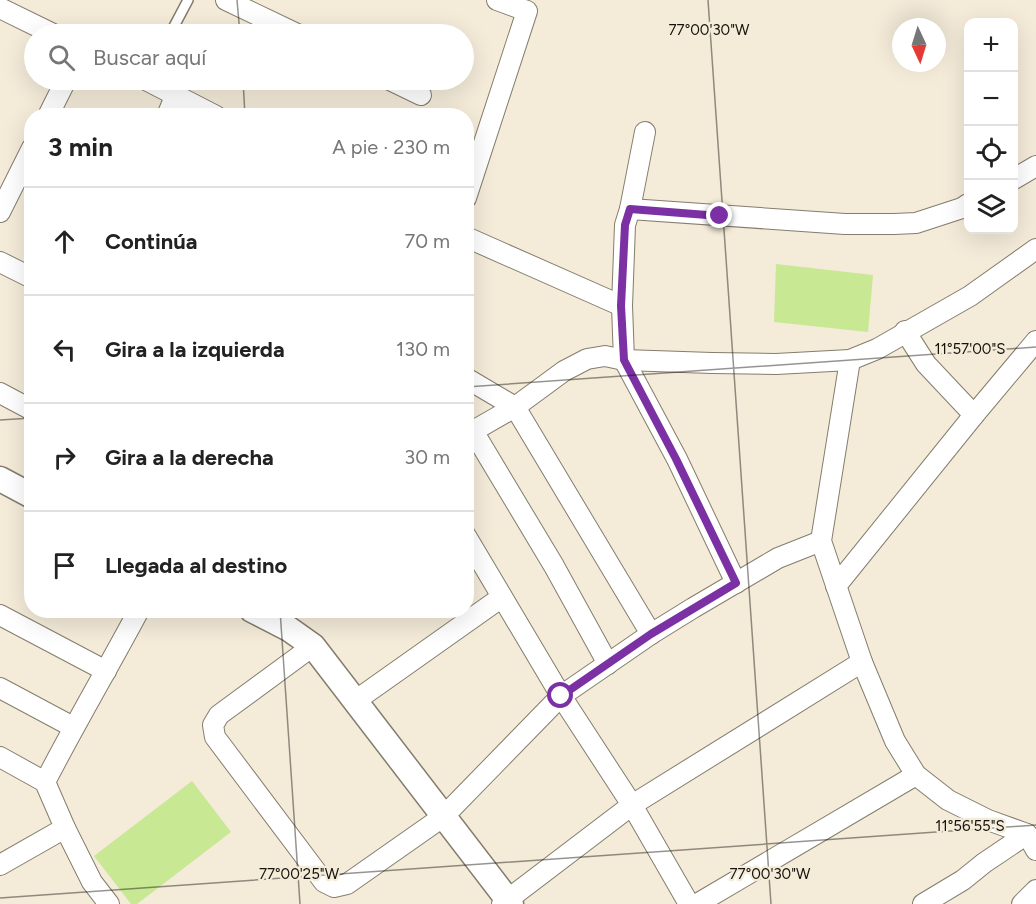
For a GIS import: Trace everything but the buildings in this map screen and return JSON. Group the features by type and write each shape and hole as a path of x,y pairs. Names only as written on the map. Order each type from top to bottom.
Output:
{"street":[{"path":"226,0 276,24"},
{"path":"474,173 527,11 496,0"},
{"path":"0,8 32,24"},
{"path":"52,108 61,90"},
{"path":"167,90 201,108"},
{"path":"411,90 421,95"},
{"path":"170,108 176,94"},
{"path":"645,132 625,225 621,306 624,360 676,459 736,583"},
{"path":"0,212 24,164"},
{"path":"1018,177 1036,166"},
{"path":"630,209 845,225 894,225 916,223 964,207"},
{"path":"474,241 621,306"},
{"path":"474,431 515,407 564,371 587,359 605,357 624,360 776,364 850,360 876,349 970,296 1036,249"},
{"path":"0,262 24,274"},
{"path":"905,331 926,364 974,415"},
{"path":"836,586 1036,342"},
{"path":"850,360 821,541 862,662 895,741 916,776 948,800 1031,842"},
{"path":"474,383 515,407 651,634"},
{"path":"0,393 24,406"},
{"path":"474,439 554,566 608,664"},
{"path":"0,479 24,492"},
{"path":"313,646 219,715 213,725 215,737 324,882 334,887 347,884 444,816 561,696 651,634 736,583 778,558 821,541"},
{"path":"474,550 561,696 632,805 689,904"},
{"path":"474,617 502,597"},
{"path":"0,615 106,671"},
{"path":"45,782 73,727 135,618"},
{"path":"269,618 313,646 444,816 507,903 632,805 862,662"},
{"path":"355,701 472,618"},
{"path":"0,688 73,727"},
{"path":"0,757 45,782 92,882 109,904"},
{"path":"697,904 916,776"},
{"path":"0,865 65,828"},
{"path":"922,904 963,880 984,863 1031,842"},
{"path":"1022,904 1036,890"}],"lane":[{"path":"175,24 188,0"}],"green space":[{"path":"776,264 873,275 868,332 774,322"},
{"path":"192,781 231,832 137,904 131,904 94,856"}],"route":[{"path":"561,696 651,634 736,583 676,459 624,360 621,306 625,225 630,209 720,216"}]}
